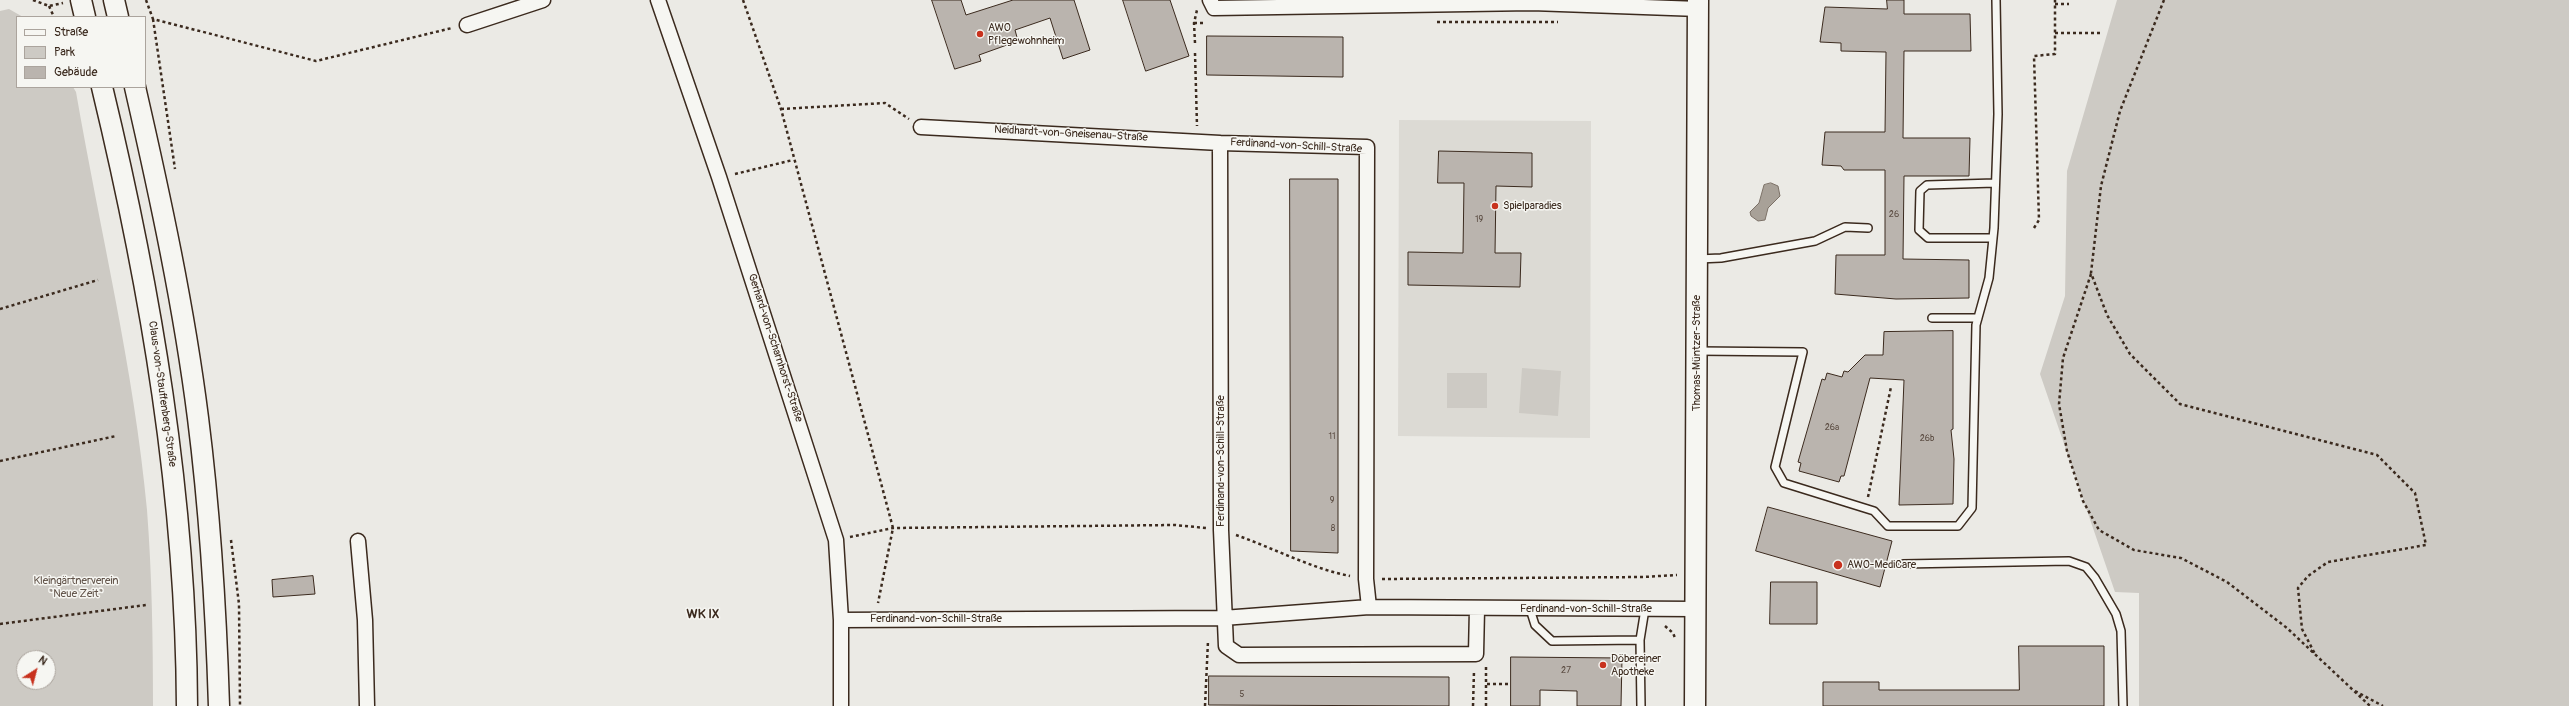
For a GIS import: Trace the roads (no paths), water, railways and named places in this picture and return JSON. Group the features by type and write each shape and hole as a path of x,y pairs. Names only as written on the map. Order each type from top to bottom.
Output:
{"street":[{"path":"114,0 118,16"},
{"path":"466,25 543,0"},
{"name":"Gerhard-von-Scharnhorst-Straße","path":"658,0 720,177 836,540 841,620 841,706"},
{"path":"1210,0 1214,8 1532,2 1698,4"},
{"path":"76,1 84,16"},
{"name":"Thomas-Müntzer-Straße","path":"1695,706 1698,4"},
{"name":"Claus-von-Stauffenberg-Straße","path":"102,88 126,184 165,409 177,507 187,630 187,706"},
{"path":"135,88 177,287 198,417 216,607 219,706"},
{"name":"Neidhardt-von-Gneisenau-Straße","path":"922,127 1220,143"},
{"name":"Ferdinand-von-Schill-Straße","path":"1369,607 1366,579 1367,147 1220,143 1221,530 1223,618 1226,646 1239,655 1476,654 1476,609"},
{"path":"358,541 365,620 367,706"},
{"name":"Ferdinand-von-Schill-Straße","path":"841,620 876,618 1223,618 1369,607 1476,609 1695,609"}],"lane":[{"path":"1697,351 1803,352 1775,467 1784,483 1874,511 1888,526 1958,526 1972,508 1978,318 1989,278 1993,238 1998,114 1996,0"},
{"path":"1993,238 1928,238 1919,230 1920,191 1927,185 1996,183"},
{"path":"1698,259 1721,258 1815,241 1845,227 1868,228"},
{"path":"1932,318 1978,318"},
{"path":"1903,564 2069,561 2086,567 2096,578 2116,614 2121,631 2123,706"},
{"path":"1530,609 1535,625 1552,641 1640,640"},
{"path":"1641,706 1640,640 1645,609"}],"place":[{"name":"AWO Pflegewohnheim","path":"980,34"},
{"name":"Spielparadies","path":"1495,206"},
{"name":"AWO-MediCare","path":"1838,565"},
{"name":"Döbereiner Apotheke","path":"1603,665"}],"district":[{"name":"WK IX","path":"703,615"}],"park label":[{"name":"Kleingärtnerverein \"Neue Zeit\"","path":"76,587"}]}
